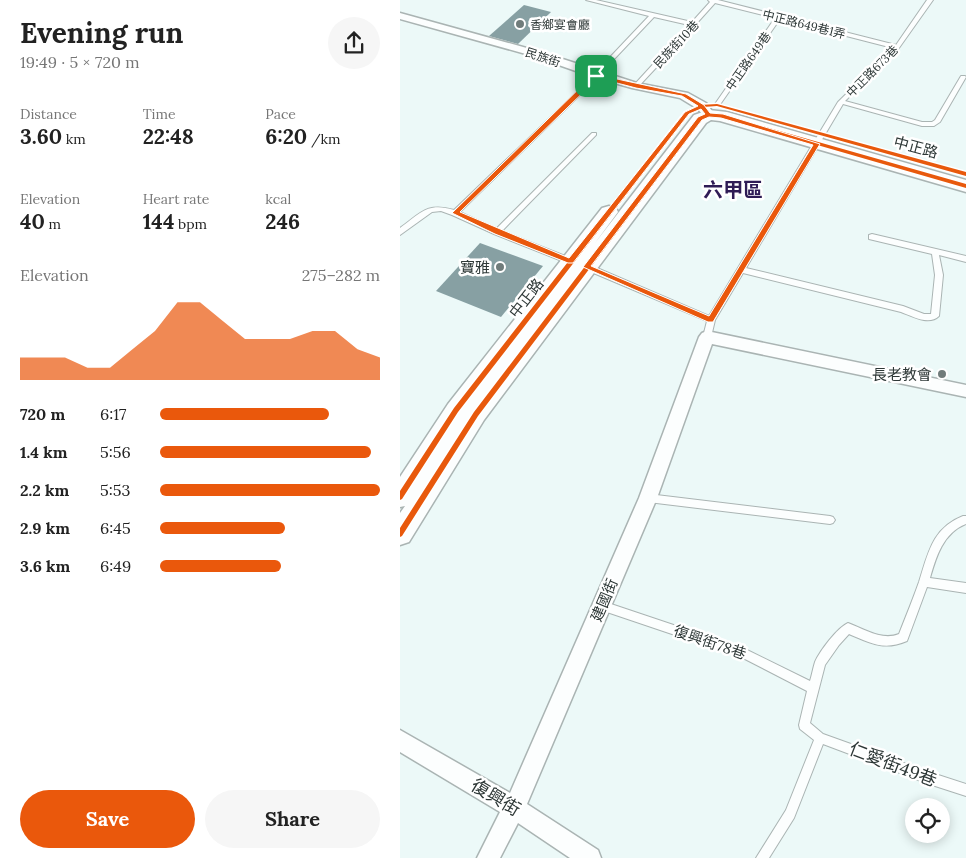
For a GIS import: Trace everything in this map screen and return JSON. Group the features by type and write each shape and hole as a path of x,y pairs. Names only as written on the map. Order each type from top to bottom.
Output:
{"main road":[{"name":"中正路","path":"400,497 456,410 709,109 721,116 966,174"},
{"name":"中正路","path":"820,139 966,186"},
{"name":"中正路","path":"400,534 476,414 579,264"}],"street":[{"name":"民族街","path":"400,16 537,54 596,76 684,95 709,109"},
{"path":"709,328 966,391"},
{"name":"建國街","path":"488,858 514,808 648,498 709,328"},
{"name":"復興街","path":"400,740 514,808 590,858"}],"lane":[{"path":"589,0 694,24"},
{"name":"中正路673巷","path":"820,139 842,102 898,47 930,0"},
{"name":"中正路649巷1弄","path":"713,1 898,47"},
{"name":"民族街10巷","path":"636,86 713,1"},
{"path":"455,213 596,76 653,15"},
{"name":"中正路649巷","path":"709,109 779,17"},
{"path":"842,102 922,124 934,124 938,121 963,77"},
{"path":"497,232 594,134"},
{"name":"建國街","path":"709,328 820,139"},
{"path":"400,232 430,210 440,209 455,213 497,232 579,264 709,328"},
{"path":"872,237 966,259"},
{"path":"742,270 903,309 923,317 933,317 936,314 940,275 935,252"},
{"path":"648,498 830,520"},
{"path":"762,858 790,814 820,738 804,725 820,662 835,641 848,628 878,640 896,642 903,637 924,582 931,556 946,531 966,520"},
{"path":"924,582 966,588"},
{"name":"復興街78巷","path":"602,606 745,654 814,688"},
{"name":"仁愛街49巷","path":"820,738 855,748 926,779 966,790"}],"building":[{"name":"香鄉宴會廳","path":"524,5 551,12 518,44 489,36"},
{"path":"480,243 543,266 501,317 436,291"}],"cycle path":[{"path":"400,497 456,410 687,113 702,106 717,105 966,174"},
{"path":"400,534 476,414 700,119 709,115 721,116 966,186"}],"place":[{"name":"香鄉宴會廳","path":"520,24"},
{"name":"寶雅","path":"500,267"},
{"name":"長老教會","path":"942,374"}],"district":[{"name":"六甲區","path":"733,189"}],"route":[{"path":"596,76 455,213 570,262 687,113 702,106 708,115 700,119 587,267 710,320 817,144 721,116 708,115 702,106 684,95 596,76"}]}
